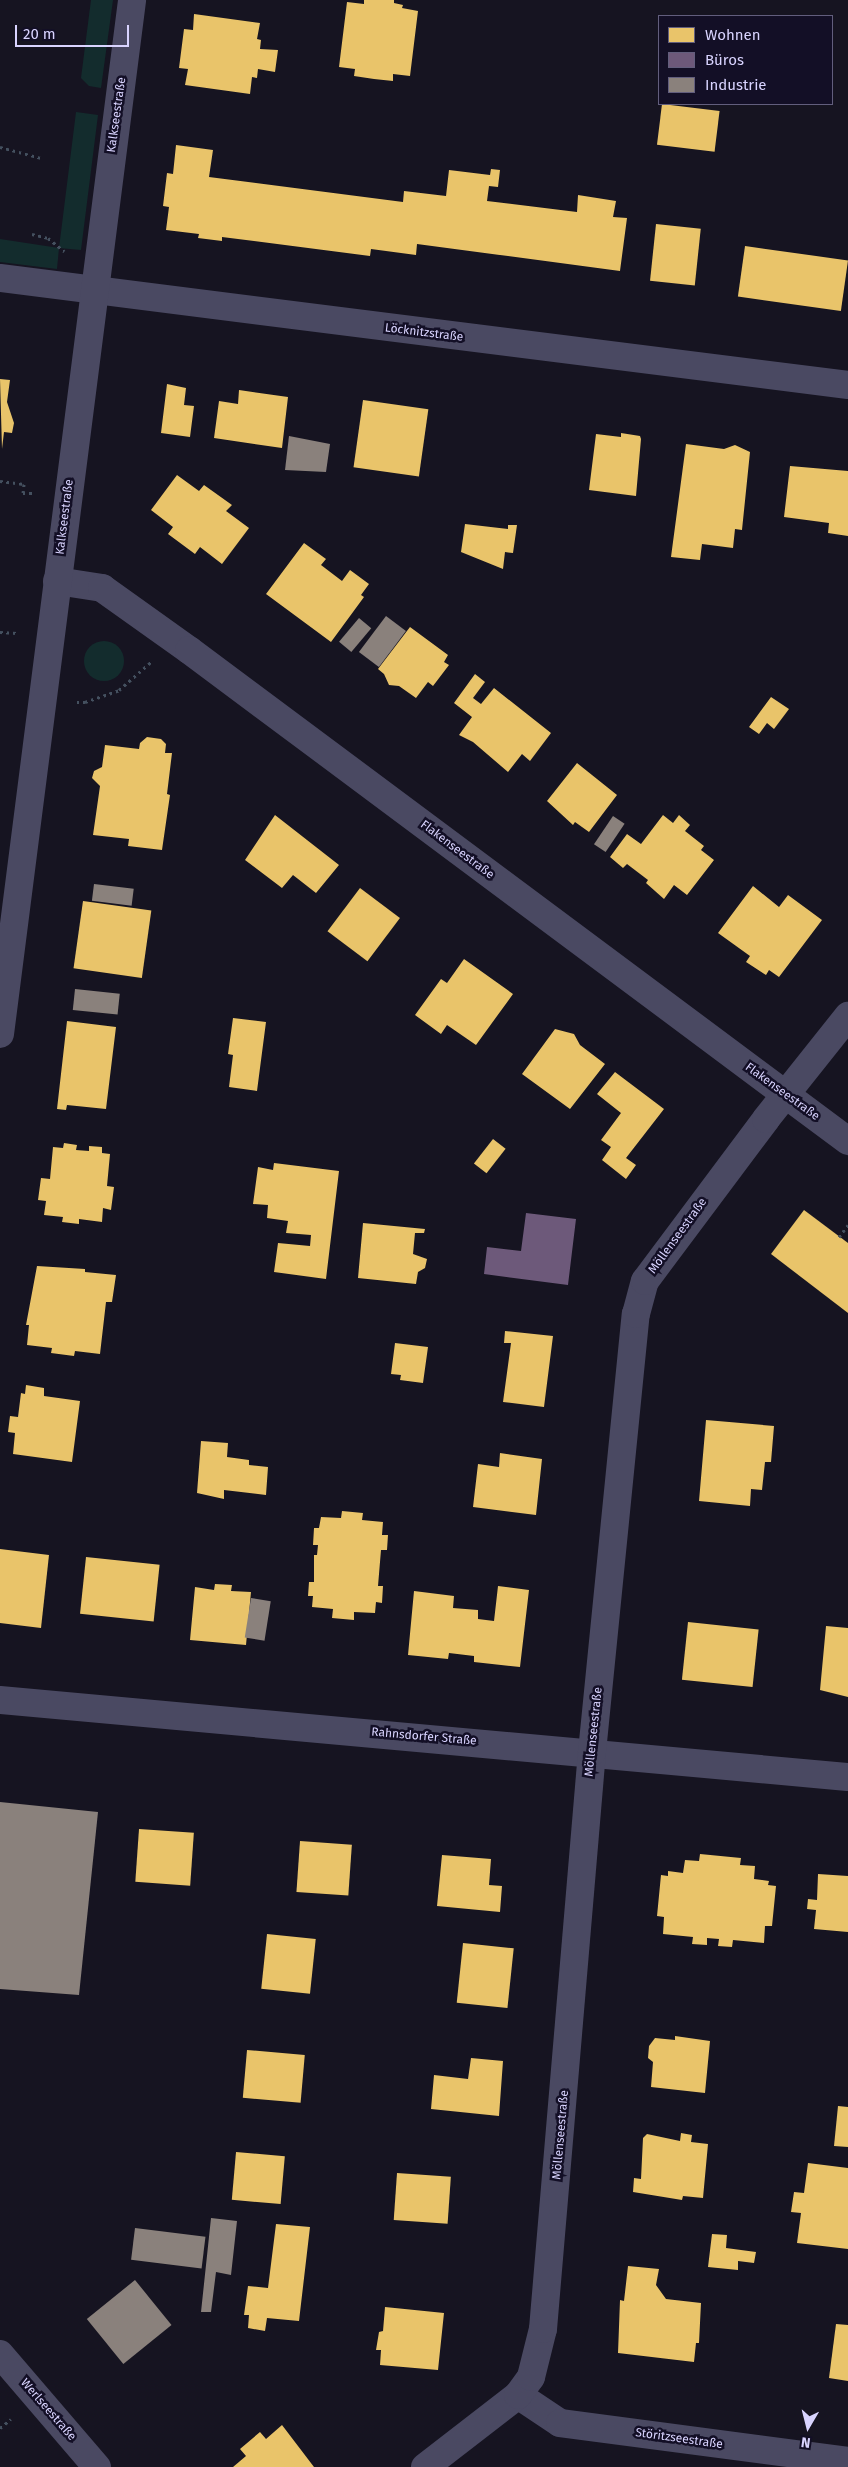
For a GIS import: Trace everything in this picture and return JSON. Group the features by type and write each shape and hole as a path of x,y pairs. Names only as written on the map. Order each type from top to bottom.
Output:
{"street":[{"name":"Kalkseestraße","path":"0,1034 132,0"},
{"name":"Löcknitzstraße","path":"0,278 94,288 848,385"},
{"name":"Flakenseestraße","path":"57,581 102,588 848,1141"},
{"name":"Möllenseestraße","path":"426,2467 518,2395 531,2377 542,2329 592,1752 636,1314 645,1281 784,1095 848,1016"},
{"name":"Rahnsdorfer Straße","path":"0,1700 592,1752 848,1777"},
{"name":"Werlseestraße","path":"0,2354 97,2467"},
{"name":"Störitzseestraße","path":"518,2395 560,2423 848,2461"}],"path":[{"path":"0,147 41,158"},
{"path":"32,234 48,238 71,256"},
{"path":"0,481 24,484 23,492 32,493"},
{"path":"0,632 15,633"},
{"path":"69,701 85,702 119,690 152,661"},
{"path":"839,1236 848,1225"}],"green space":[{"path":"91,0 113,0 101,88 89,86 81,78"},
{"path":"76,112 98,115 81,250 59,248"},
{"path":"0,239 59,248 57,269 0,262"},
{"path":"108,641 115,644 121,650 124,661 123,669 115,678 108,681 100,681 93,678 85,669 84,657 87,650 96,642"}],"building: Wohnen":[{"path":"364,0 394,0 394,3 403,5 402,8 418,11 410,76 393,74 393,81 374,79 354,76 355,69 339,67 347,2 364,4"},
{"path":"194,14 260,23 257,39 261,40 260,49 278,50 275,72 258,69 257,78 252,77 250,94 185,85 188,69 179,68 184,29 193,30"},
{"path":"662,105 720,111 715,152 657,145"},
{"path":"176,145 213,150 209,177 403,202 404,191 446,196 449,170 490,175 491,169 500,170 498,187 489,186 487,201 577,212 578,195 616,201 613,217 627,218 620,271 417,244 416,255 371,249 370,256 222,237 222,241 198,238 199,234 166,230 169,207 163,206 167,173 173,174"},
{"path":"656,224 701,229 695,285 650,281"},
{"path":"745,246 848,260 841,311 738,297"},
{"path":"0,379 10,380 7,402 14,423 12,433 4,432 2,449"},
{"path":"167,384 186,388 184,405 194,406 190,437 161,433"},
{"path":"239,390 288,397 282,448 214,438 219,401 238,404"},
{"path":"363,400 428,409 419,477 354,467"},
{"path":"621,433 640,436 641,439 636,496 589,490 596,434 621,437"},
{"path":"686,444 724,449 735,445 750,452 742,530 735,529 733,548 702,544 700,560 671,557"},
{"path":"790,466 848,471 848,536 828,533 829,523 784,517"},
{"path":"177,475 199,491 204,485 232,505 226,511 249,528 222,564 200,547 195,554 168,534 173,527 151,510"},
{"path":"465,524 508,529 508,525 517,525 513,553 505,552 503,569 461,552"},
{"path":"304,543 326,559 321,565 342,581 350,570 369,584 361,595 364,597 331,642 266,594"},
{"path":"410,627 448,655 444,662 449,665 433,686 428,682 416,698 399,686 389,685 384,674 378,669"},
{"path":"475,674 485,682 473,698 481,704 494,688 551,733 530,761 522,754 508,772 473,742 459,735 472,717 454,703"},
{"path":"771,697 789,709 774,729 767,723 759,734 749,727"},
{"path":"147,737 161,739 166,744 165,753 172,753 167,794 170,795 162,850 128,846 129,839 93,835 100,786 92,778 94,771 102,767 105,745 139,749 140,743"},
{"path":"577,763 617,795 589,832 575,822 573,825 547,801"},
{"path":"275,815 339,865 316,893 293,875 282,888 245,860"},
{"path":"663,815 673,823 679,815 690,825 685,831 704,846 701,850 714,860 687,895 674,885 664,899 646,883 648,880 627,864 623,868 610,857 627,834 641,844"},
{"path":"753,886 779,907 788,895 822,920 779,977 769,970 766,975 746,962 750,956 718,933"},
{"path":"360,888 400,918 367,961 328,931"},
{"path":"83,901 151,911 142,978 74,968"},
{"path":"464,959 513,994 476,1045 447,1025 441,1034 415,1015 441,979 447,983"},
{"path":"233,1018 266,1022 257,1091 229,1087 233,1055 228,1054"},
{"path":"67,1021 116,1027 106,1109 67,1105 66,1110 57,1109"},
{"path":"555,1029 574,1034 580,1045 605,1064 570,1109 522,1074"},
{"path":"615,1072 664,1109 626,1158 636,1165 626,1179 602,1160 611,1147 601,1140 621,1113 597,1094"},
{"path":"493,1139 506,1149 487,1173 474,1163"},
{"path":"64,1143 77,1145 76,1150 89,1151 89,1146 102,1147 102,1153 110,1154 107,1186 114,1187 111,1210 103,1208 102,1222 79,1219 79,1224 62,1222 63,1217 44,1215 46,1201 38,1200 41,1178 50,1179 53,1147 63,1148"},
{"path":"274,1163 339,1171 326,1279 274,1272 278,1243 310,1246 311,1235 286,1233 288,1221 267,1218 268,1205 253,1204 258,1167 273,1170"},
{"path":"804,1210 848,1243 848,1313 771,1254"},
{"path":"363,1223 425,1229 424,1233 415,1233 413,1254 427,1259 425,1268 418,1272 416,1284 358,1278"},
{"path":"37,1266 85,1269 85,1272 116,1275 112,1302 106,1302 100,1354 75,1351 74,1356 51,1353 52,1348 27,1345 29,1325 26,1325"},
{"path":"505,1331 553,1336 544,1407 503,1402 511,1343 504,1343"},
{"path":"395,1343 428,1347 423,1383 400,1380 401,1375 391,1374"},
{"path":"26,1385 44,1388 44,1396 80,1401 72,1462 13,1454 15,1433 8,1432 10,1416 18,1417 21,1393 25,1394"},
{"path":"706,1420 774,1426 771,1462 765,1462 762,1490 751,1489 750,1506 699,1501"},
{"path":"201,1441 228,1443 227,1457 249,1460 249,1465 268,1467 266,1495 224,1490 224,1499 197,1493"},
{"path":"500,1453 542,1459 536,1515 473,1507 478,1464 499,1467"},
{"path":"342,1511 363,1513 362,1520 383,1522 382,1535 388,1535 387,1550 381,1550 378,1586 383,1586 382,1603 376,1602 375,1613 354,1612 354,1620 332,1618 333,1609 312,1607 313,1596 308,1596 309,1582 314,1582 314,1555 317,1555 318,1545 313,1545 314,1528 319,1528 321,1517 341,1518"},
{"path":"0,1549 49,1555 41,1628 0,1623"},
{"path":"86,1557 160,1565 154,1621 80,1614"},
{"path":"215,1584 232,1585 231,1591 251,1592 246,1645 190,1640 195,1587 214,1590"},
{"path":"498,1586 529,1590 520,1667 474,1662 474,1656 449,1653 448,1659 408,1655 414,1591 454,1596 453,1608 478,1610 478,1619 494,1621"},
{"path":"688,1622 759,1629 753,1687 682,1680"},
{"path":"826,1626 848,1628 848,1697 820,1690"},
{"path":"139,1829 194,1833 190,1886 135,1882"},
{"path":"300,1841 352,1845 348,1896 296,1892"},
{"path":"700,1854 741,1858 740,1865 755,1866 754,1879 769,1881 768,1885 776,1886 772,1926 765,1926 764,1943 733,1940 732,1947 718,1946 719,1939 707,1938 707,1945 692,1944 693,1937 663,1934 664,1917 657,1916 661,1875 668,1876 668,1871 683,1873 685,1860 699,1861"},
{"path":"442,1855 491,1859 489,1885 502,1886 500,1912 437,1906"},
{"path":"818,1874 848,1876 848,1932 814,1929 816,1910 807,1909 808,1899 817,1900"},
{"path":"267,1934 316,1939 310,1994 261,1989"},
{"path":"463,1943 514,1948 507,2008 457,2003"},
{"path":"675,2036 710,2041 705,2093 651,2087 653,2062 648,2058 649,2046 655,2038 675,2040"},
{"path":"247,2050 305,2055 301,2103 243,2098"},
{"path":"471,2058 503,2061 499,2116 431,2109 434,2075 468,2079"},
{"path":"838,2106 848,2107 848,2147 834,2146"},
{"path":"681,2133 692,2135 691,2142 708,2144 703,2198 683,2196 682,2200 633,2192 634,2178 641,2179 643,2138 647,2134 680,2141"},
{"path":"236,2152 285,2156 281,2204 232,2200"},
{"path":"808,2163 848,2168 848,2249 797,2243 801,2213 791,2212 794,2192 804,2193"},
{"path":"397,2173 451,2177 448,2224 394,2220"},
{"path":"276,2224 310,2227 299,2321 267,2318 265,2331 248,2328 249,2315 244,2315 248,2286 268,2288"},
{"path":"712,2234 727,2235 726,2248 756,2252 754,2263 738,2261 738,2270 708,2267"},
{"path":"628,2266 659,2269 656,2285 666,2299 701,2303 699,2343 696,2343 694,2362 618,2353 620,2300 624,2301"},
{"path":"385,2307 444,2313 438,2370 380,2365 381,2350 376,2350 379,2332 383,2331"},
{"path":"836,2324 848,2325 848,2381 829,2378"},
{"path":"282,2425 314,2467 233,2467 246,2456 240,2449 260,2432 266,2439"}],"building: Büros":[{"path":"526,1213 576,1219 568,1285 484,1274 487,1247 521,1251"}],"building: Industrie":[{"path":"289,436 330,444 326,472 285,470"},
{"path":"386,616 406,631 379,667 359,652"},
{"path":"359,618 371,628 351,652 339,642"},
{"path":"613,816 625,824 606,852 594,844"},
{"path":"94,884 134,889 132,906 92,901"},
{"path":"75,989 120,994 118,1015 73,1010"},
{"path":"251,1598 271,1601 264,1641 245,1638"},
{"path":"0,1802 98,1812 79,1995 0,1989"},
{"path":"211,2218 237,2221 231,2275 216,2272 211,2312 201,2312"},
{"path":"135,2228 205,2237 202,2268 131,2260"},
{"path":"135,2280 172,2325 123,2364 87,2319"}]}
